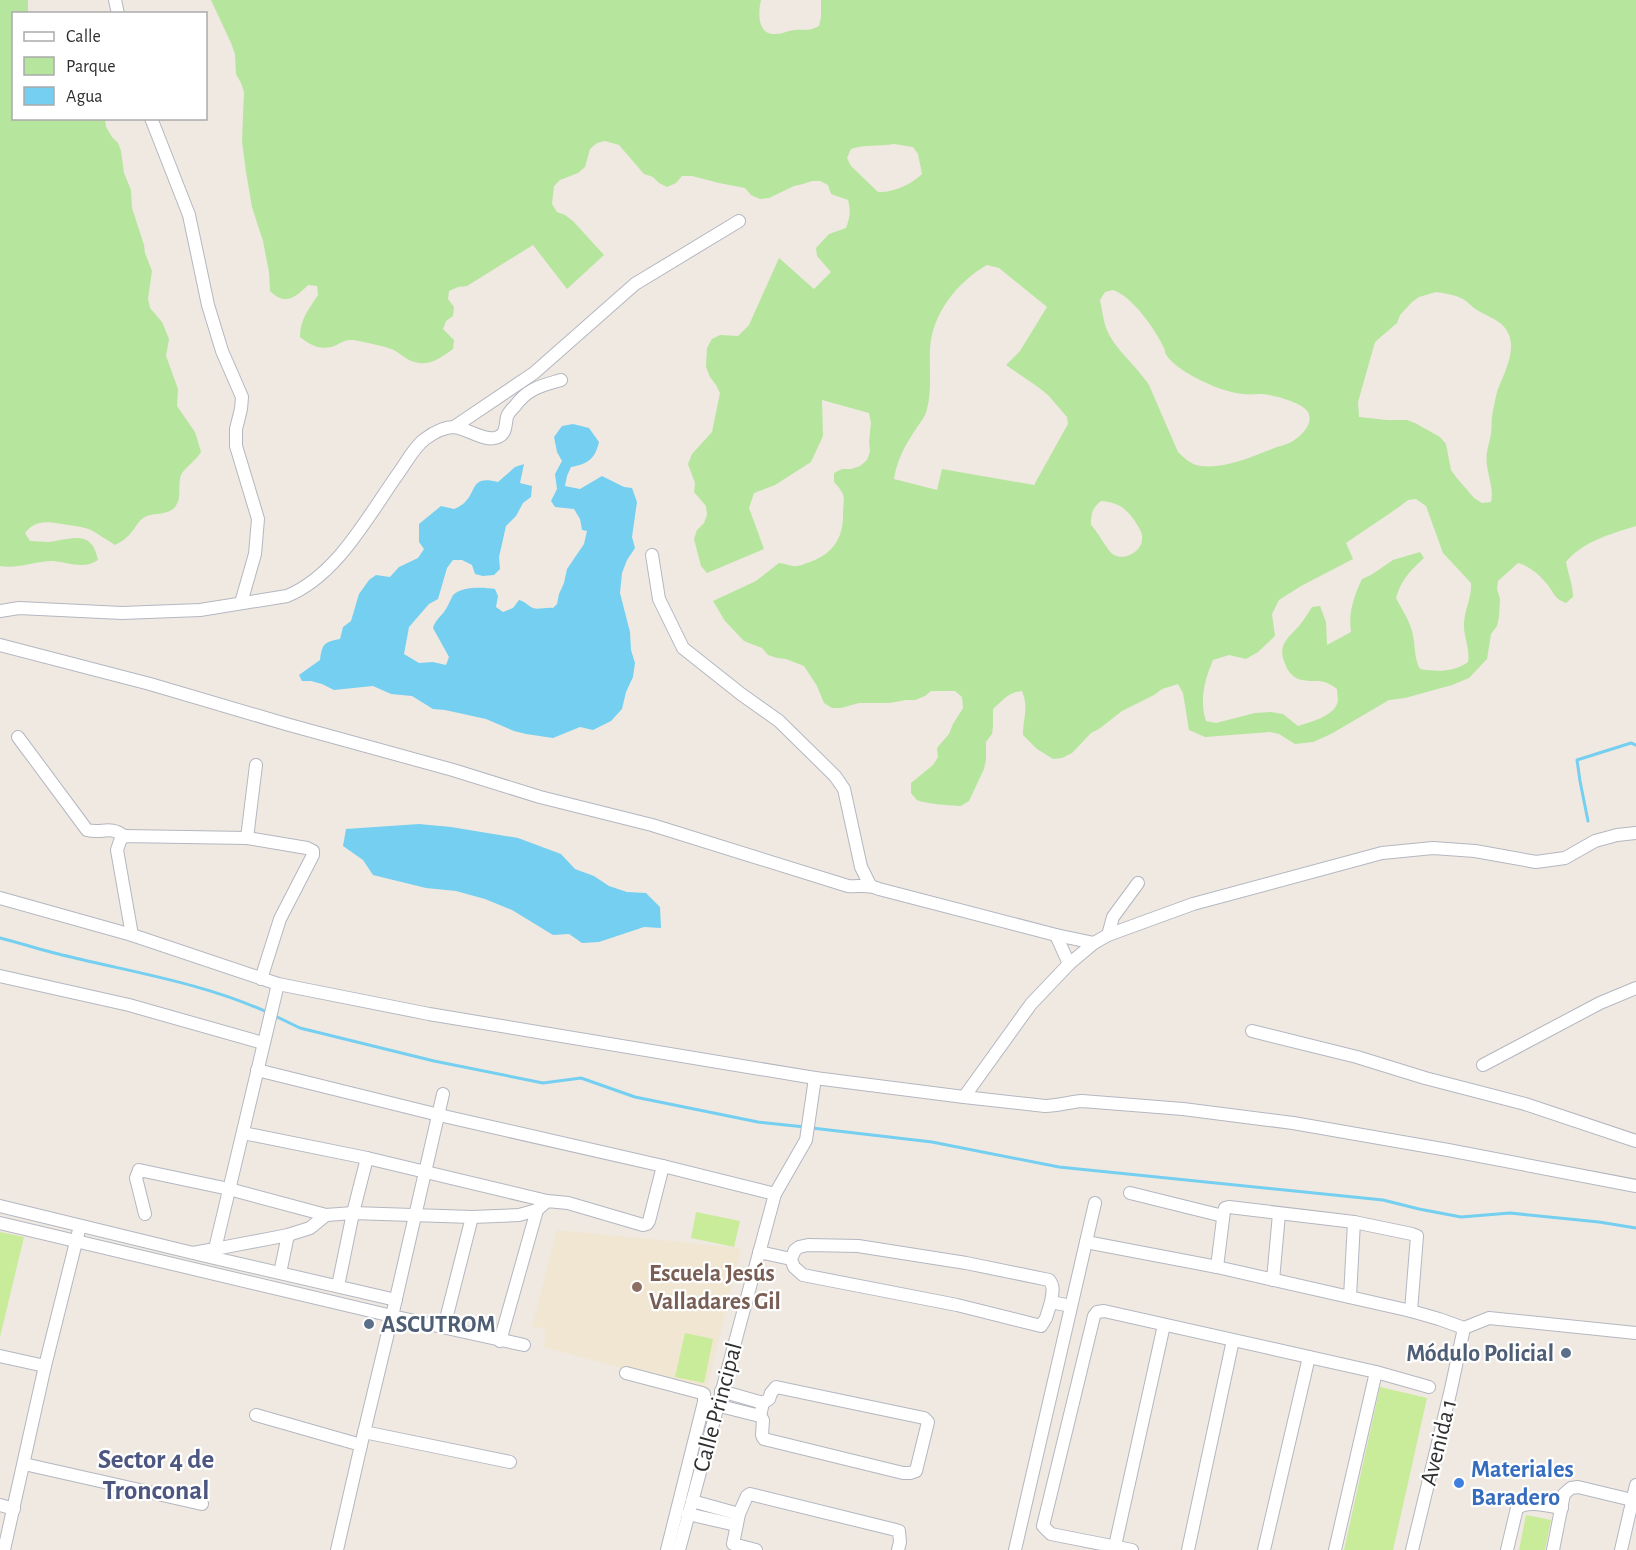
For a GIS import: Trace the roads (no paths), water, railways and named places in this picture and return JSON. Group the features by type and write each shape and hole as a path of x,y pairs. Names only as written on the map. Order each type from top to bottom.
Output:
{"street":[{"path":"152,120 189,215 208,305 222,351 242,397 236,429 236,446 258,519 255,554 241,603"},
{"path":"0,611 19,608 122,613 200,610 287,596 297,592 321,574 351,544 380,498 423,440 440,430 454,427 534,373 635,284 739,221"},
{"path":"454,427 490,438 499,437 505,431 507,416 521,397 534,388 561,380"},
{"path":"652,555 659,599 683,648 779,721 836,776 843,789 861,867 870,885 879,890 1094,943"},
{"path":"0,645 150,684 540,796 652,825 848,886 870,885"},
{"path":"18,737 87,830 113,830 124,836 247,838 313,851 280,919 261,979"},
{"path":"247,838 256,765"},
{"path":"964,1097 1031,1004 1069,964 1094,943 1108,935 1193,904 1382,853 1433,848 1475,851 1536,862 1564,858 1595,841 1636,833"},
{"path":"124,836 117,850 132,935"},
{"path":"1108,935 1113,917 1138,883"},
{"path":"0,898 132,935 261,979 277,988 815,1078 1045,1106 1082,1101 1182,1109 1282,1122 1448,1150 1636,1186"},
{"path":"1056,935 1069,964"},
{"path":"0,976 265,1039"},
{"path":"215,1249 277,988"},
{"path":"1484,1065 1600,1003 1636,988"},
{"path":"1252,1031 1357,1057 1425,1078 1525,1104 1636,1141"},
{"path":"257,1070 775,1194"},
{"name":"Calle Principal","path":"680,1550 775,1194 806,1140 815,1078"},
{"path":"337,1550 443,1094"},
{"path":"243,1133 367,1158 547,1201 568,1203 643,1225 649,1221 663,1166"},
{"path":"338,1286 367,1158"},
{"path":"145,1214 136,1178 139,1170 229,1189 326,1215 353,1213 472,1217 519,1215 537,1210 547,1201"},
{"path":"1130,1193 1223,1216"},
{"path":"1015,1550 1095,1203"},
{"path":"0,1206 396,1300"},
{"path":"1217,1267 1223,1216 1225,1208 1229,1207 1354,1222 1412,1234 1417,1236 1411,1311"},
{"path":"500,1341 537,1210"},
{"path":"1273,1280 1279,1214"},
{"path":"193,1253 288,1235 310,1228 326,1215"},
{"path":"444,1327 472,1217"},
{"path":"1350,1297 1354,1222"},
{"path":"0,1223 524,1346"},
{"path":"4,1550 4,1534 14,1509 45,1366 80,1226"},
{"path":"280,1273 288,1235"},
{"path":"1086,1242 1217,1267 1350,1297 1411,1311 1464,1328 1489,1318 1636,1333"},
{"path":"808,1245 858,1246 966,1263 1049,1280 1053,1289 1051,1302 1041,1326 957,1305 803,1275 794,1267 791,1259 795,1250 808,1245"},
{"path":"759,1252 791,1259"},
{"path":"1051,1302 1071,1306"},
{"path":"1132,1550 1051,1534 1043,1526 1094,1316 1097,1312 1104,1311 1376,1372 1429,1387"},
{"path":"1115,1546 1164,1325"},
{"name":"Avenida 1","path":"1412,1550 1464,1328"},
{"path":"1188,1550 1233,1340"},
{"path":"0,1356 45,1366"},
{"path":"1264,1550 1309,1358"},
{"path":"1335,1550 1376,1372"},
{"path":"626,1373 704,1394 704,1402 667,1550"},
{"path":"704,1402 760,1416 764,1420 762,1435 764,1439 903,1473 916,1471 928,1422 924,1418 776,1387 769,1399 763,1403 760,1416"},
{"path":"721,1391 763,1403"},
{"path":"256,1415 361,1445"},
{"path":"364,1432 510,1462"},
{"path":"24,1464 202,1504"},
{"path":"1621,1550 1636,1485"},
{"path":"1553,1550 1564,1494 1571,1488 1578,1487 1632,1500"},
{"path":"756,1550 733,1544 737,1519 750,1494 899,1531 898,1550"},
{"path":"692,1501 737,1519"},
{"path":"1507,1550 1517,1508 1529,1504 1562,1508"},
{"path":"0,1505 14,1509"},
{"path":"688,1514 737,1519"}],"water":[{"path":"573,424 589,428 599,442 590,460 571,467 565,486 580,489 602,476 624,487 632,488 637,502 632,537 635,548 622,573 620,593 635,663 633,677 622,709 611,721 593,730 580,727 553,738 514,731 486,719 433,709 412,696 391,694 373,686 334,690 322,684 302,681 299,675 320,660 325,645 330,641 340,639 343,627 351,621 359,594 369,580 376,575 390,577 399,567 418,558 424,549 419,542 419,524 441,506 454,509 463,504 478,483 489,480 498,482 515,467 524,464 520,483 532,486 531,497 523,503 516,516 506,526 499,557 500,569 494,575 483,576 475,574 472,565 462,560 453,560 447,568 438,599 429,604 409,627 404,654 419,663 433,662 446,665 449,657 433,628 453,595 462,590 495,589 498,596 496,607 503,612 513,608 519,600 535,609 553,608 557,604 567,569 584,544 587,531 582,530 580,519 574,509 555,507 551,501 557,489 555,474 562,461 557,452 554,437 562,426"},
{"path":"419,824 518,838 561,854 575,869 594,876 609,886 627,892 646,893 660,907 661,928 644,927 599,942 582,943 569,934 553,935 512,910 485,899 373,875 363,860 343,846 346,829"}],"waterway":[{"path":"1588,821 1577,760 1631,743 1636,745"},
{"path":"0,938 196,987 269,1013"},
{"path":"275,1016 300,1028 434,1061 543,1083 581,1078 635,1097 758,1122 805,1127"},
{"path":"812,1128 932,1142 1059,1167 1383,1200 1461,1217 1510,1213 1636,1228"}],"place":[{"name":"Escuela Jesús Valladares Gil","path":"637,1287"},
{"name":"ASCUTROM","path":"369,1324"},
{"name":"Módulo Policial","path":"1566,1353"},
{"name":"Materiales Baradero","path":"1459,1483"}],"district":[{"name":"Sector 4 de Tronconal","path":"156,1474"}]}
